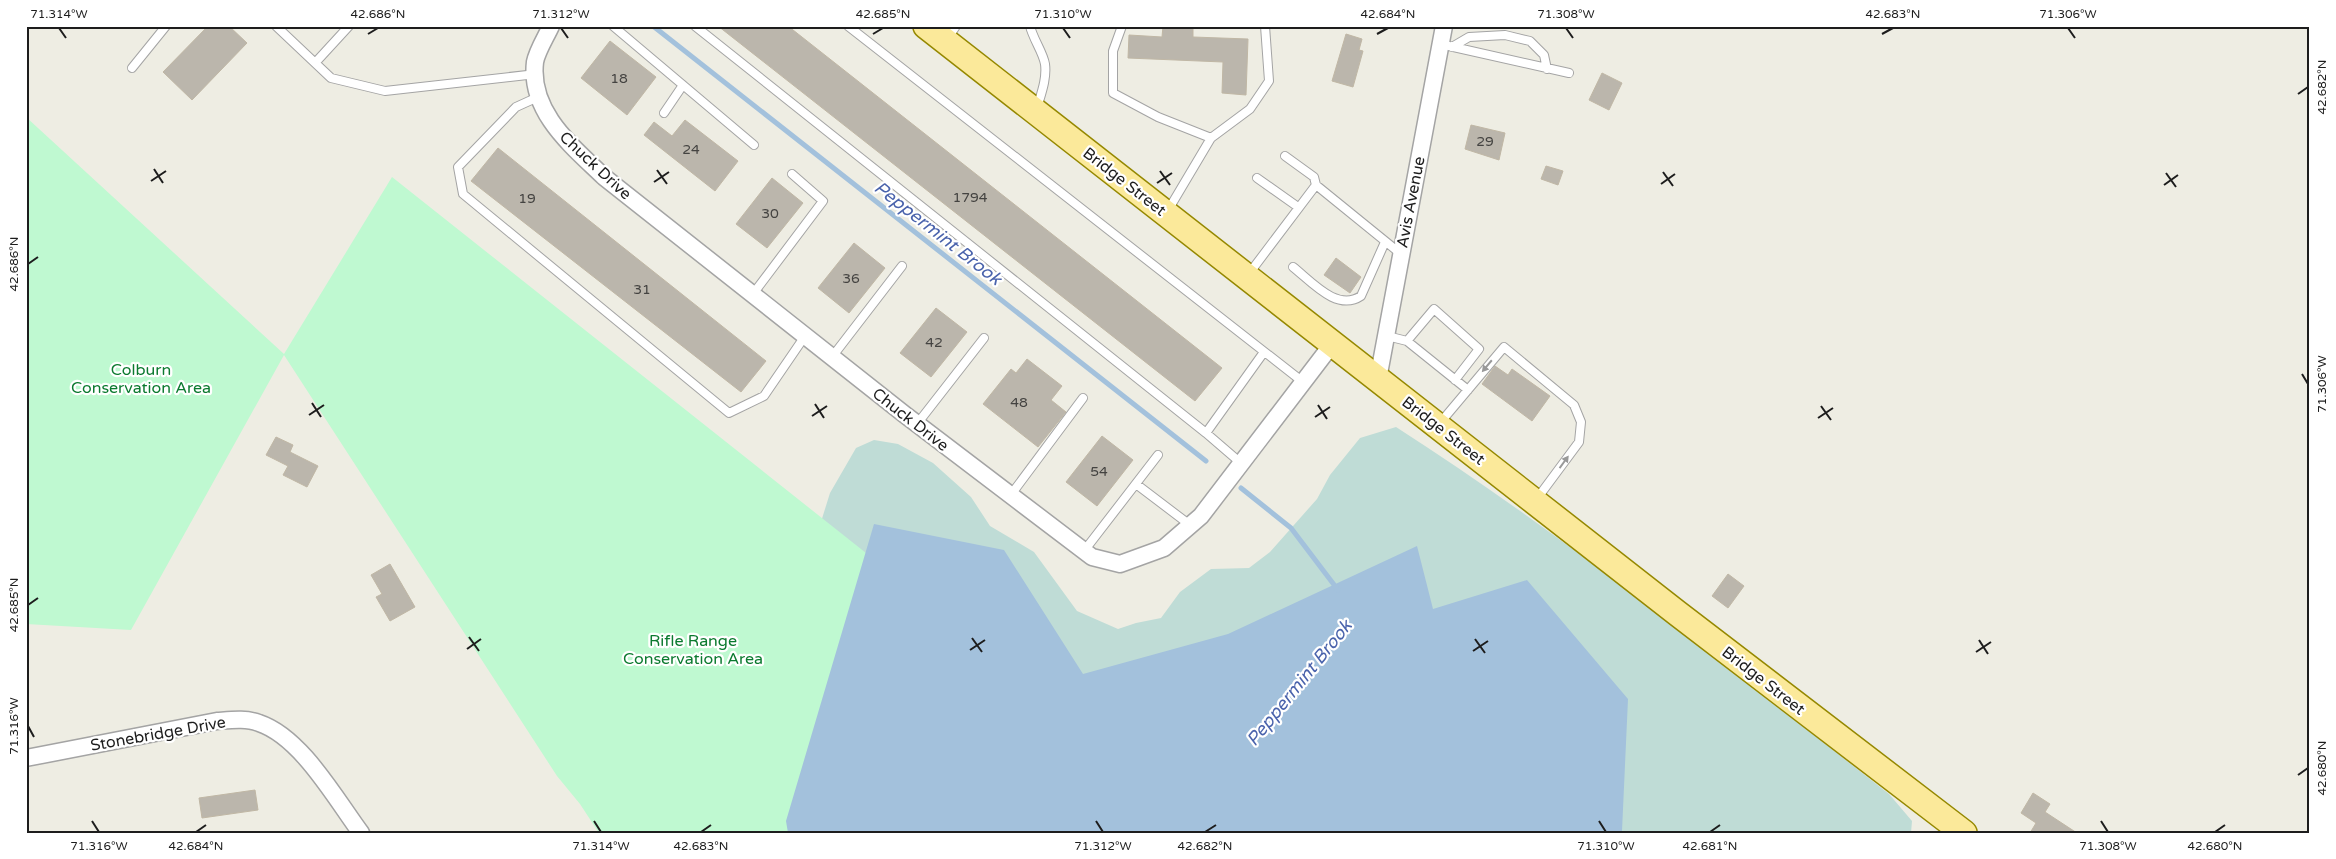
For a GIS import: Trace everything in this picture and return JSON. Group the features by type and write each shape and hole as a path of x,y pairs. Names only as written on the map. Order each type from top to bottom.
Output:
{"main road":[{"name":"Bridge Street","path":"926,26 951,34 1036,112 1535,502 1964,833"}],"street":[{"name":"Chuck Drive","path":"551,26 535,61 536,74 538,97 560,135 604,178 917,424 1092,557 1120,564 1164,548 1201,516 1333,343"},
{"name":"Avis Avenue","path":"1378,379 1400,254 1446,45 1444,26"},
{"name":"Stonebridge Drive","path":"26,758 217,720 238,719 258,722 274,729 287,738 301,753 360,833"}],"lane":[{"path":"132,68 166,26"},
{"path":"276,26 331,78 385,91 536,74"},
{"path":"316,63 348,26"},
{"path":"613,26 754,145"},
{"path":"695,26 1242,464"},
{"path":"848,26 1304,383"},
{"path":"1030,26 1033,39 1045,63 1045,82 1036,112"},
{"path":"1122,26 1113,51 1113,93 1158,117 1211,138"},
{"path":"1166,214 1211,138 1250,109 1269,81 1265,26"},
{"path":"1446,45 1469,37 1505,35 1530,41 1544,56 1547,69"},
{"path":"1446,45 1569,73"},
{"path":"664,113 683,86"},
{"path":"538,97 516,107 458,168 463,194 729,413 764,396 805,336"},
{"path":"1285,156 1314,177 1316,185 1400,254"},
{"path":"753,294 823,201 792,174"},
{"path":"1257,178 1298,207"},
{"path":"1247,277 1316,185"},
{"path":"1293,267 1335,300 1354,301 1361,296 1385,242"},
{"path":"832,357 902,266"},
{"path":"1407,341 1434,309 1479,349 1455,380"},
{"path":"1387,336 1407,341 1468,390"},
{"path":"917,424 984,338"},
{"path":"1438,426 1504,347 1574,405 1581,422 1579,442 1535,502"},
{"path":"1206,434 1264,352"},
{"path":"1010,496 1084,398"},
{"path":"1084,551 1158,455"},
{"path":"1136,484 1190,525"}],"shaded area":[{"path":"1396,427 1523,513 1647,604 1889,794 1912,821 1911,833 779,833 815,541 830,493 856,448 874,440 898,444 933,463 971,497 990,526 1034,552 1077,611 1118,629 1161,618 1180,592 1211,569 1249,568 1270,552 1317,499 1330,475 1360,438"}],"green space":[{"name":"Rifle Range Conservation Area","path":"26,117 284,354 392,177 1219,833 599,833 580,804 557,776 284,355 131,630 26,624"}],"water":[{"path":"874,524 1004,550 1083,674 1228,634 1417,546 1433,609 1527,580 1628,699 1622,831 1636,833 788,833 786,821"}],"building":[{"path":"208,26 229,26 247,43 192,100 163,72"},
{"path":"718,26 788,26 1222,368 1195,401"},
{"path":"1163,26 1193,26 1193,37 1248,39 1246,95 1222,93 1223,62 1128,58 1129,35 1162,37"},
{"path":"1346,34 1362,39 1359,50 1363,51 1353,87 1332,81"},
{"path":"610,41 656,77 627,115 581,78"},
{"path":"1602,73 1622,83 1609,110 1589,100"},
{"path":"685,120 738,161 715,191 644,135 654,122 672,136"},
{"path":"1471,125 1505,133 1499,160 1465,149"},
{"path":"498,148 766,361 741,392 471,181"},
{"path":"1546,166 1563,171 1558,185 1541,179"},
{"path":"772,178 803,203 767,248 736,224"},
{"path":"854,243 885,268 849,313 818,288"},
{"path":"1336,258 1361,277 1350,293 1324,275"},
{"path":"936,308 967,332 931,377 900,353"},
{"path":"1027,359 1062,386 1051,400 1066,412 1038,447 983,404 1011,369 1016,373"},
{"path":"1495,366 1508,375 1512,369 1550,396 1532,421 1482,384"},
{"path":"1102,436 1133,460 1097,506 1066,482"},
{"path":"276,437 293,445 290,452 318,466 307,487 283,475 288,466 266,455"},
{"path":"390,564 415,607 390,621 376,597 382,594 371,575"},
{"path":"1728,574 1744,586 1728,608 1712,596"},
{"path":"255,790 258,810 202,818 199,798"},
{"path":"2033,793 2050,804 2045,812 2077,833 2030,833 2036,823 2021,813"}],"waterway":[{"name":"Peppermint Brook","path":"653,26 1206,461"},
{"name":"Peppermint Brook","path":"1241,488 1291,528 1338,590"}],"park label":[{"name":"Colburn Conservation Area","path":"141,378"}]}
